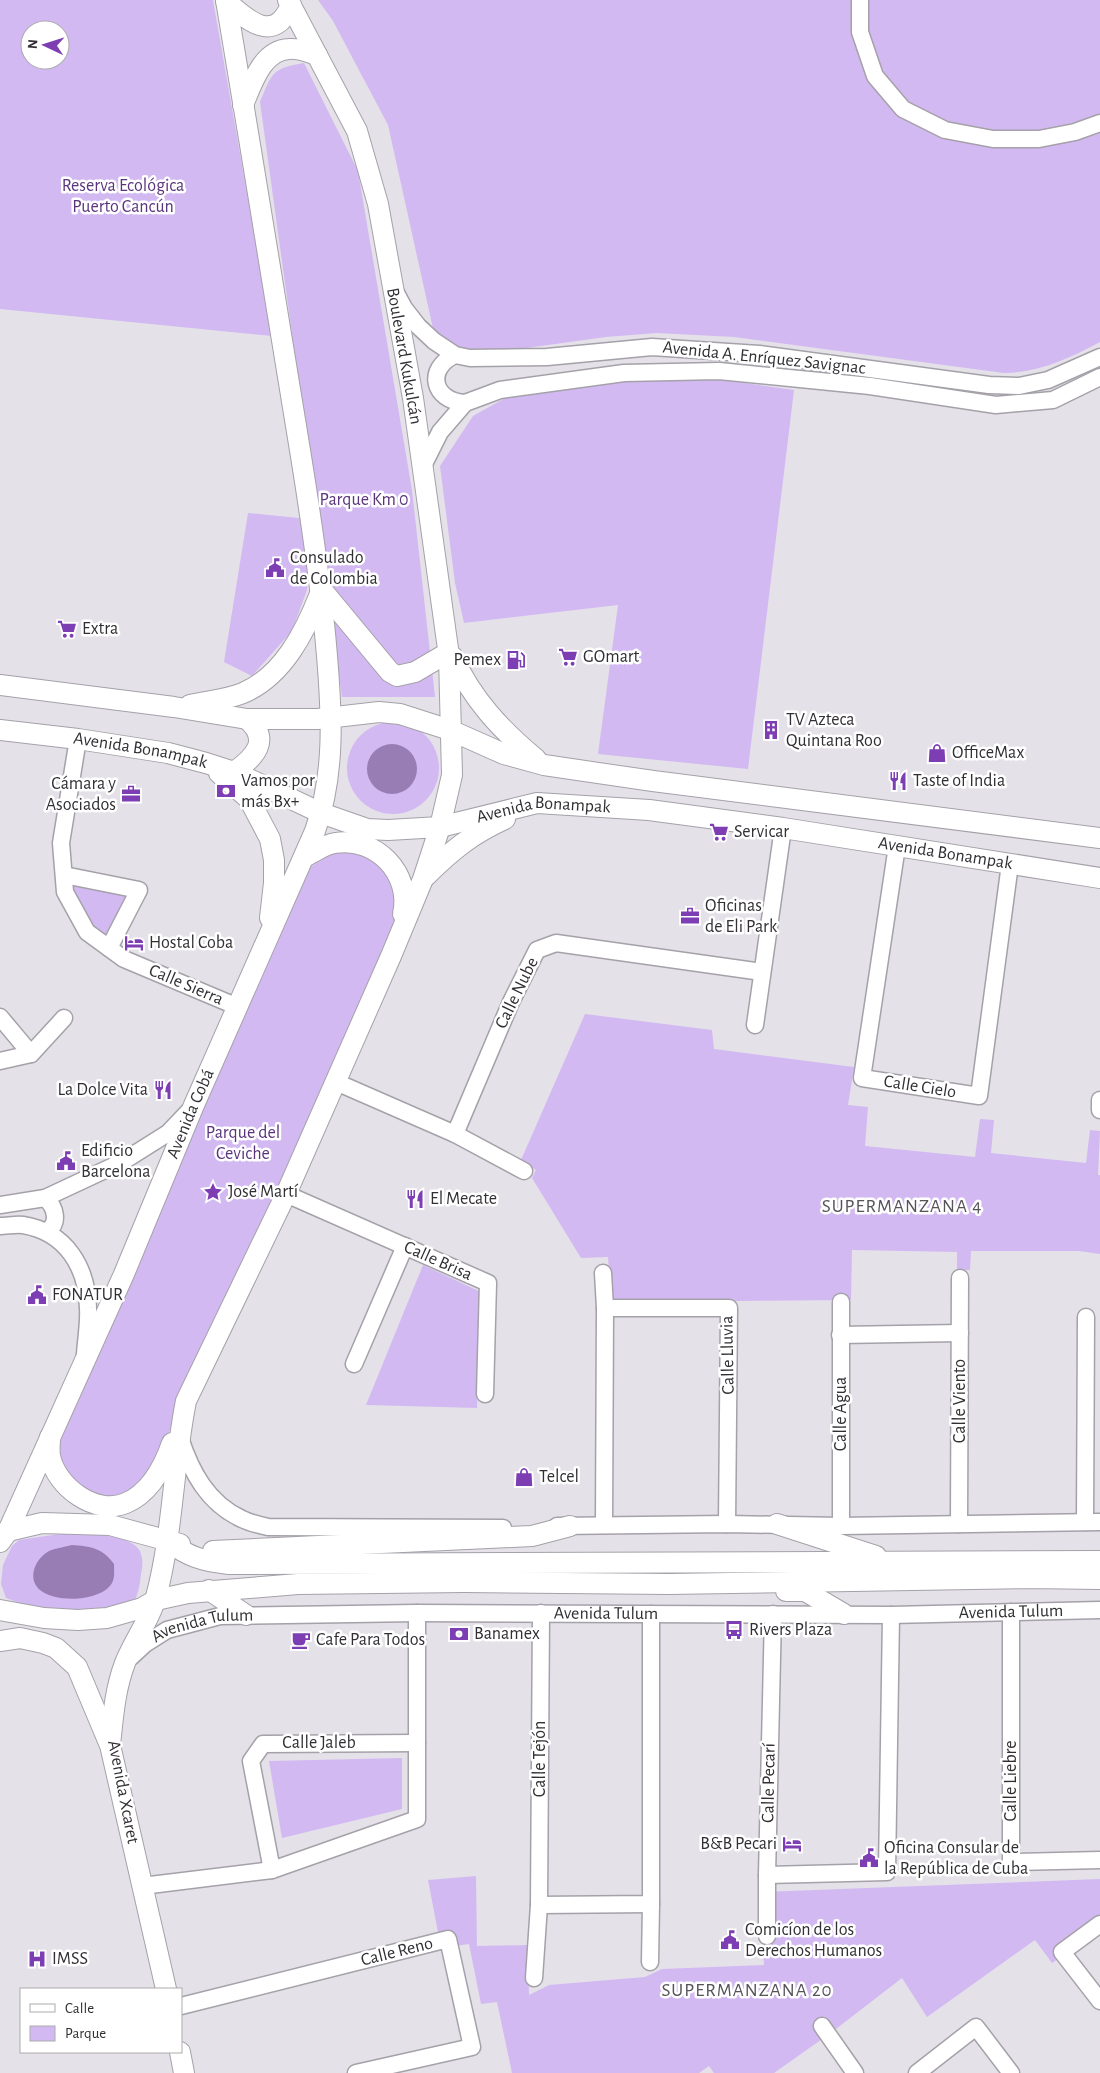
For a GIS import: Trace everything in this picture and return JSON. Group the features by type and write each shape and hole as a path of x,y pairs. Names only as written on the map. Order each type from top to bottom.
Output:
{"main road":[{"path":"226,1 256,25 267,26 278,23 286,15 290,2"},
{"path":"226,1 276,294 322,590 331,718"},
{"name":"Boulevard Kukulcán","path":"290,2 357,131 378,204 413,398 448,649 452,762"},
{"path":"243,104 263,64 273,54 288,48 317,55"},
{"path":"322,590 390,672 398,676 410,674 448,649 460,673 492,720 544,765"},
{"path":"174,708 230,697 258,685 294,648 314,612 322,590"},
{"name":"Avenida Bonampak","path":"0,685 248,719 331,718 379,712 400,714 450,730 504,754 544,765 653,781 1100,838"},
{"path":"330,753 338,739 367,714"},
{"name":"Avenida Cobá","path":"3,1536 124,1274 194,1105 322,813 330,753 331,718"},
{"path":"234,772 248,762 257,751 259,744 258,730 248,719"},
{"path":"50,1434 50,1457 59,1476 73,1492 91,1502 112,1506 126,1503 142,1493 166,1461 186,1401 286,1194 423,879 450,789 452,762 438,739 419,720"},
{"name":"Avenida Bonampak","path":"0,730 78,739 168,753 206,762 234,772 322,813 367,829 440,827 537,803 649,810 783,828 1100,878"},
{"path":"206,762 249,799 270,839 274,860 274,883 268,938"},
{"path":"327,780 330,793 351,824"},
{"path":"649,810 657,805 660,797 659,788 653,781"},
{"path":"405,829 432,810 450,789"},
{"path":"728,820 720,814 717,802 723,793 731,790"},
{"path":"423,879 453,849 491,826 537,803"},
{"path":"304,857 326,845 345,842 362,845 383,856 398,874 404,889 404,908 397,941"},
{"path":"167,1541 179,1436 186,1401"},
{"path":"3,1536 42,1523 110,1525 196,1549 219,1552 532,1536 570,1526"},
{"path":"777,1524 892,1562"},
{"path":"167,1541 198,1559 229,1564 1100,1561"},
{"name":"Avenida Xcaret","path":"166,1988 110,1745 114,1705 125,1663 156,1600 167,1541"},
{"name":"Avenida Tulum","path":"0,1610 44,1618 107,1618 142,1608 156,1600 209,1590 298,1584 464,1582 669,1584 1028,1578 1100,1579"},
{"path":"669,1584 805,1592 844,1614"},
{"path":"209,1590 246,1615"},
{"path":"0,1641 20,1638 43,1643 56,1648 77,1667 110,1745"},
{"path":"180,2053 184,2073"}],"street":[{"path":"860,0 860,32 875,76 903,109 945,130 993,139 1039,138 1075,132 1100,123"},
{"name":"Avenida A. Enríquez Savignac","path":"393,287 404,308 418,326 434,341 456,355 479,359 547,357 652,347 759,354 989,385 1019,386 1048,380 1100,357"},
{"path":"456,355 446,359 439,368 436,378 438,389 444,397 454,403 465,403"},
{"name":"Avenida A. Enríquez Savignac","path":"422,466 440,432 465,403 500,390 624,373 719,371 870,386 996,406 1053,400 1100,377"},
{"name":"Calle Sierra","path":"78,739 61,843 64,892 87,932 124,959 238,1008"},
{"path":"755,1025 783,828"},
{"name":"Calle Cielo","path":"897,846 862,1078 979,1096 1010,864"},
{"path":"64,875 139,890 109,948"},
{"name":"Calle Nube","path":"455,1134 511,1002 538,950 556,943 762,972"},
{"path":"0,1017 31,1054"},
{"path":"0,1061 31,1054 64,1018"},
{"path":"336,1082 455,1134 524,1171"},
{"path":"1100,1100 1100,1110"},
{"path":"0,1205 45,1198 122,1162 168,1133 194,1105"},
{"name":"Calle Brisa","path":"286,1194 488,1283 485,1394"},
{"path":"45,1198 53,1206 55,1218 52,1228 46,1232"},
{"path":"0,1226 22,1225 46,1232 65,1245 79,1264 86,1283 88,1309 84,1361"},
{"path":"354,1364 406,1246"},
{"path":"603,1273 605,1308 604,1525"},
{"name":"Calle Viento","path":"959,1524 960,1278"},
{"name":"Calle Agua","path":"841,1302 841,1526"},
{"name":"Calle Lluvia","path":"605,1308 729,1308 727,1524"},
{"path":"179,1436 200,1484 219,1504 241,1519 268,1527 489,1528 727,1524 841,1526 1093,1522 1093,1340 1086,1318"},
{"path":"840,1335 960,1334"},
{"name":"Avenida Tulum","path":"125,1663 145,1644 167,1630 220,1616 417,1612 891,1615 1100,1610"},
{"path":"142,1886 272,1870 417,1819 417,1612"},
{"name":"Calle Liebre","path":"1012,1612 1011,1862 1100,1860"},
{"name":"Calle Tejón","path":"534,1978 539,1905 540,1613"},
{"path":"650,1962 651,1614"},
{"name":"Calle Pecarí","path":"767,1936 773,1614"},
{"path":"768,1875 887,1872 891,1615"},
{"name":"Calle Jaleb","path":"272,1870 251,1761 264,1744 417,1743"},
{"path":"539,1905 651,1904"},
{"path":"1100,1924 1062,1952 1100,2001"},
{"name":"Calle Reno","path":"182,2006 448,1939 472,2047 356,2073"},
{"path":"822,2026 855,2073"},
{"path":"917,2073 976,2027 1011,2073"}],"green space":[{"name":"Reserva Ecológica Puerto Cancún","path":"0,0 213,0 272,336 0,309"},
{"path":"318,0 1100,0 1100,342 1054,364 1030,370 1004,373 734,337 657,333 606,337 469,356 436,342 388,125 333,21"},
{"name":"Parque Km 0","path":"304,63 358,171 412,490 435,697 342,697 260,102 267,84 274,73 285,67"},
{"path":"650,373 794,390 748,769 598,754 618,605 464,623 455,583 440,466 473,416 507,397"},
{"path":"248,513 309,519 307,590 292,631 252,676 224,662"},
{"path":"393,722 411,725 426,735 436,750 439,768 436,786 426,801 411,811 393,814 375,811 360,801 350,786 347,768 350,750 360,735 375,725"},
{"name":"Parque del Ceviche","path":"342,847 371,852 405,899 152,1471 140,1487 110,1499 87,1495 58,1460 56,1440 310,867"},
{"path":"66,879 134,893 105,940 89,931"},
{"path":"585,1014 712,1030 714,1049 854,1067 848,1105 868,1107 865,1146 975,1157 980,1119 994,1120 991,1153 1086,1163 1090,1130 1100,1131 1098,1175 1100,1175 1100,1254 1079,1251 971,1251 970,1270 957,1270 957,1252 852,1250 851,1300 611,1302 608,1257 581,1258 532,1178 536,1170 521,1160"},
{"path":"423,1265 483,1293 477,1408 366,1405"},
{"path":"66,1533 106,1536 135,1545 142,1556 142,1568 135,1600 103,1610 63,1612 39,1608 6,1598 1,1584 3,1565 12,1546 19,1540"},
{"path":"402,1758 402,1809 282,1838 269,1761"},
{"path":"476,1876 477,1946 528,1945 529,1995 549,1985 645,1977 662,1969 764,1965 761,1892 1100,1879 1100,1929 1052,1963 1035,1940 927,2017 902,1978 832,2032 774,2073 714,2073 709,2066 699,2073 512,2073 497,2002 481,2004 469,1944 441,1948 428,1880"}],"shaded area":[{"path":"387,744 397,744 410,751 417,764 417,774 410,787 397,794 387,794 378,790 371,783 367,774 367,764 371,755 378,748"},
{"path":"72,1545 85,1546 101,1551 114,1564 113,1581 106,1589 88,1597 66,1599 47,1594 36,1585 33,1574 40,1558 49,1551"}],"place":[{"name":"Consulado de Colombia","path":"275,568"},
{"name":"Extra","path":"67,629"},
{"name":"GOmart","path":"568,657"},
{"name":"Pemex","path":"516,660"},
{"name":"TV Azteca Quintana Roo","path":"771,730"},
{"name":"OfficeMax","path":"937,753"},
{"name":"Taste of India","path":"898,781"},
{"name":"Vamos por más Bx+","path":"226,791"},
{"name":"Cámara y Asociados","path":"131,794"},
{"name":"Servicar","path":"719,832"},
{"name":"Oficinas de Eli Park","path":"690,916"},
{"name":"Hostal Coba","path":"134,943"},
{"name":"La Dolce Vita","path":"163,1090"},
{"name":"Edificio Barcelona","path":"66,1161"},
{"name":"José Martí","path":"213,1192"},
{"name":"El Mecate","path":"415,1199"},
{"name":"FONATUR","path":"37,1295"},
{"name":"Telcel","path":"524,1477"},
{"name":"Rivers Plaza","path":"734,1630"},
{"name":"Banamex","path":"459,1634"},
{"name":"Cafe Para Todos","path":"301,1640"},
{"name":"B&B Pecari","path":"792,1844"},
{"name":"Oficina Consular de la República de Cuba","path":"869,1858"},
{"name":"Comicíon de los Derechos Humanos","path":"730,1940"},
{"name":"IMSS","path":"37,1959"}],"district":[{"name":"SUPERMANZANA 4","path":"902,1206"},
{"name":"SUPERMANZANA 20","path":"747,1990"}]}
